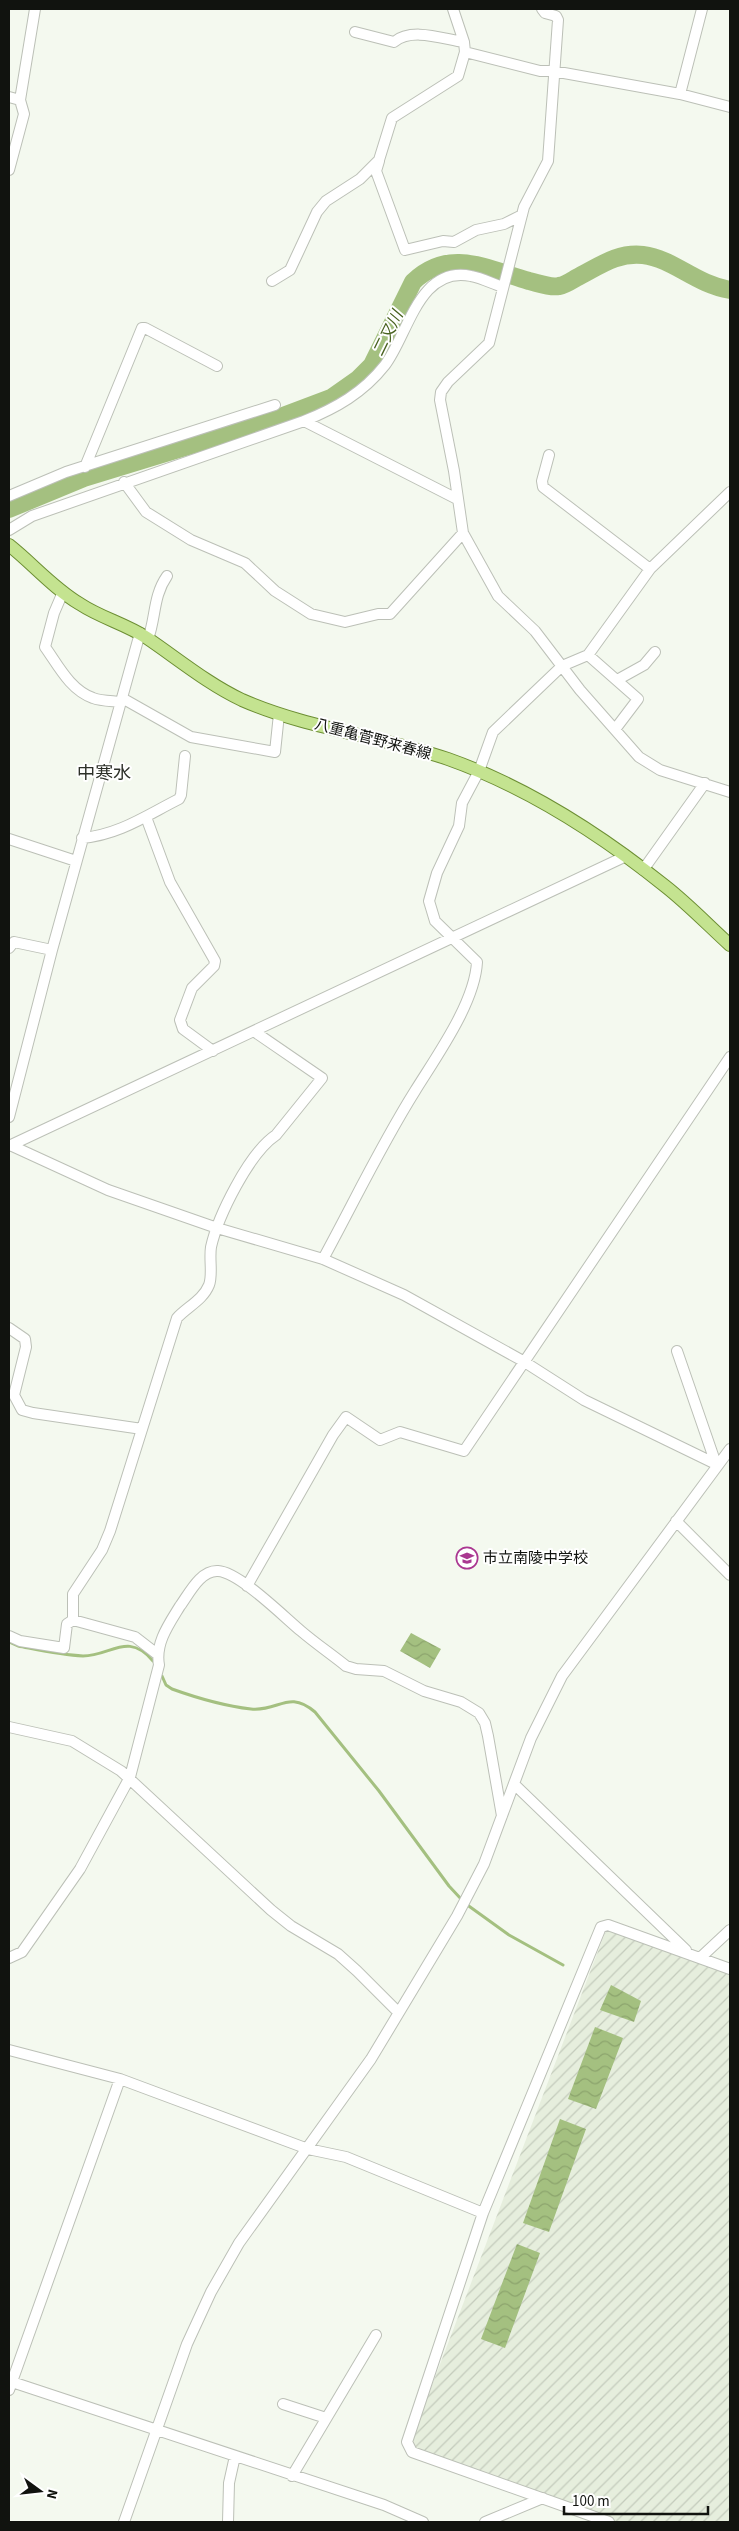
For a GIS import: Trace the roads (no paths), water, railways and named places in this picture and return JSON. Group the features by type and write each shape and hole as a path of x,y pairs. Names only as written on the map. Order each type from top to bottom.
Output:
{"main road":[{"name":"八重亀菅野来春線","path":"9,545 82,606 144,636 205,679 241,699 279,714 447,759 479,771 565,816 666,886 729,941"}],"street":[{"path":"9,170 24,114 20,100 35,9"},
{"path":"454,9 465,47 458,76 392,118 376,170 406,250 443,242 454,242 476,230 504,224 522,215"},
{"path":"542,9 546,13 556,16 558,20 548,161 522,215 489,343 441,392 440,400 454,471 463,533 498,596 536,631 580,690 616,728 639,756 660,770 730,792"},
{"path":"680,94 702,9"},
{"path":"355,32 394,42 401,36 410,34 465,47 540,71 553,71 680,94 730,107"},
{"path":"9,97 20,100"},
{"path":"272,281 290,270 317,212 326,201 360,180 379,160"},
{"path":"9,530 32,516 337,408 373,379 395,351 418,301 437,283 460,275 472,276 503,288"},
{"path":"85,467 142,328 146,328 217,366"},
{"path":"9,496 34,484 275,405"},
{"path":"304,421 457,499"},
{"path":"550,455 542,481 543,487 650,569"},
{"path":"124,482 146,512 190,540 245,563 274,591 296,606 311,614 344,622 378,614 390,614 463,533"},
{"path":"323,1259 415,1091 429,1072 458,1021 476,971 477,962 435,921 429,901 437,873 459,826 462,804 479,771 493,732 562,666 588,655 650,569 730,492"},
{"path":"9,1116 82,838 121,700 144,636 154,625 156,597 167,576"},
{"path":"63,592 54,612 45,647 70,682 85,694 93,698 121,700 191,737 275,752 279,714"},
{"path":"617,680 644,665 655,652"},
{"path":"588,655 638,699 616,728"},
{"path":"82,838 115,831 146,817 181,796 185,756"},
{"path":"644,870 705,783"},
{"path":"146,817 170,882 215,961 214,966 192,988 180,1020 183,1029 213,1051"},
{"path":"9,839 76,861"},
{"path":"9,1146 624,857"},
{"path":"9,948 14,942 52,950"},
{"path":"73,1620 73,1594 102,1550 110,1531 177,1318 202,1297 210,1284 209,1263 217,1228 247,1166 268,1141 276,1135 322,1078 255,1032"},
{"path":"248,1586 333,1435 346,1417 380,1440 400,1432 464,1452 730,1057"},
{"path":"9,1146 108,1190 217,1228 323,1259 404,1295 523,1362 584,1400 717,1464"},
{"path":"9,1328 25,1339 26,1347 14,1395 22,1410 142,1430"},
{"path":"677,1350 717,1464"},
{"path":"124,2522 187,2344 211,2292 239,2243 371,2059 461,1908 484,1864 531,1738 562,1676 717,1464 730,1449"},
{"path":"676,1521 730,1575"},
{"path":"9,1958 22,1952 80,1869 130,1777 159,1665 157,1654 170,1622 195,1584 205,1576 216,1571 229,1573 248,1586 346,1666 356,1669 384,1671 424,1691 461,1702 479,1713 488,1736 502,1817"},
{"path":"9,1636 20,1641 64,1648 67,1624 73,1620 135,1637 157,1654"},
{"path":"9,1727 72,1741 89,1749 130,1777 271,1910 291,1926 338,1954 398,2012"},
{"path":"514,1784 689,1953"},
{"path":"609,2522 412,2452 407,2442 484,2213 602,1927 608,1925 730,1969"},
{"path":"700,1958 730,1930"},
{"path":"9,2050 120,2079 308,2148 346,2157 484,2213"},
{"path":"120,2079 10,2384 157,2429 292,2476 384,2505 423,2522"},
{"path":"292,2476 376,2336"},
{"path":"283,2404 326,2418"},
{"path":"228,2522 229,2483 236,2456"},
{"path":"485,2522 543,2498"}],"water":[{"path":"411,1633 441,1649 430,1668 400,1651"},
{"path":"611,1985 641,2001 634,2022 600,2010"},
{"path":"595,2027 623,2038 596,2109 568,2099"},
{"path":"560,2119 586,2129 549,2232 523,2223"},
{"path":"517,2244 540,2253 505,2348 481,2339"}],"waterway":[{"name":"二又川","path":"9,509 84,478 270,421 331,398 358,379 372,365 413,282 427,271 440,265 454,263 469,264 540,284 555,286 566,284 616,258 643,255 665,261 706,283 730,290"},
{"path":"9,1642 42,1651 83,1656 127,1646 144,1652 153,1661"},
{"path":"162,1676 166,1685 172,1689 221,1704 251,1709 269,1708 290,1702 306,1705 315,1712 379,1791 449,1886 462,1900"},
{"path":"466,1904 509,1935 563,1965"}],"place":[{"name":"市立南陵中学校","path":"467,1558"}],"district":[{"name":"中寒水","path":"104,773"}]}
